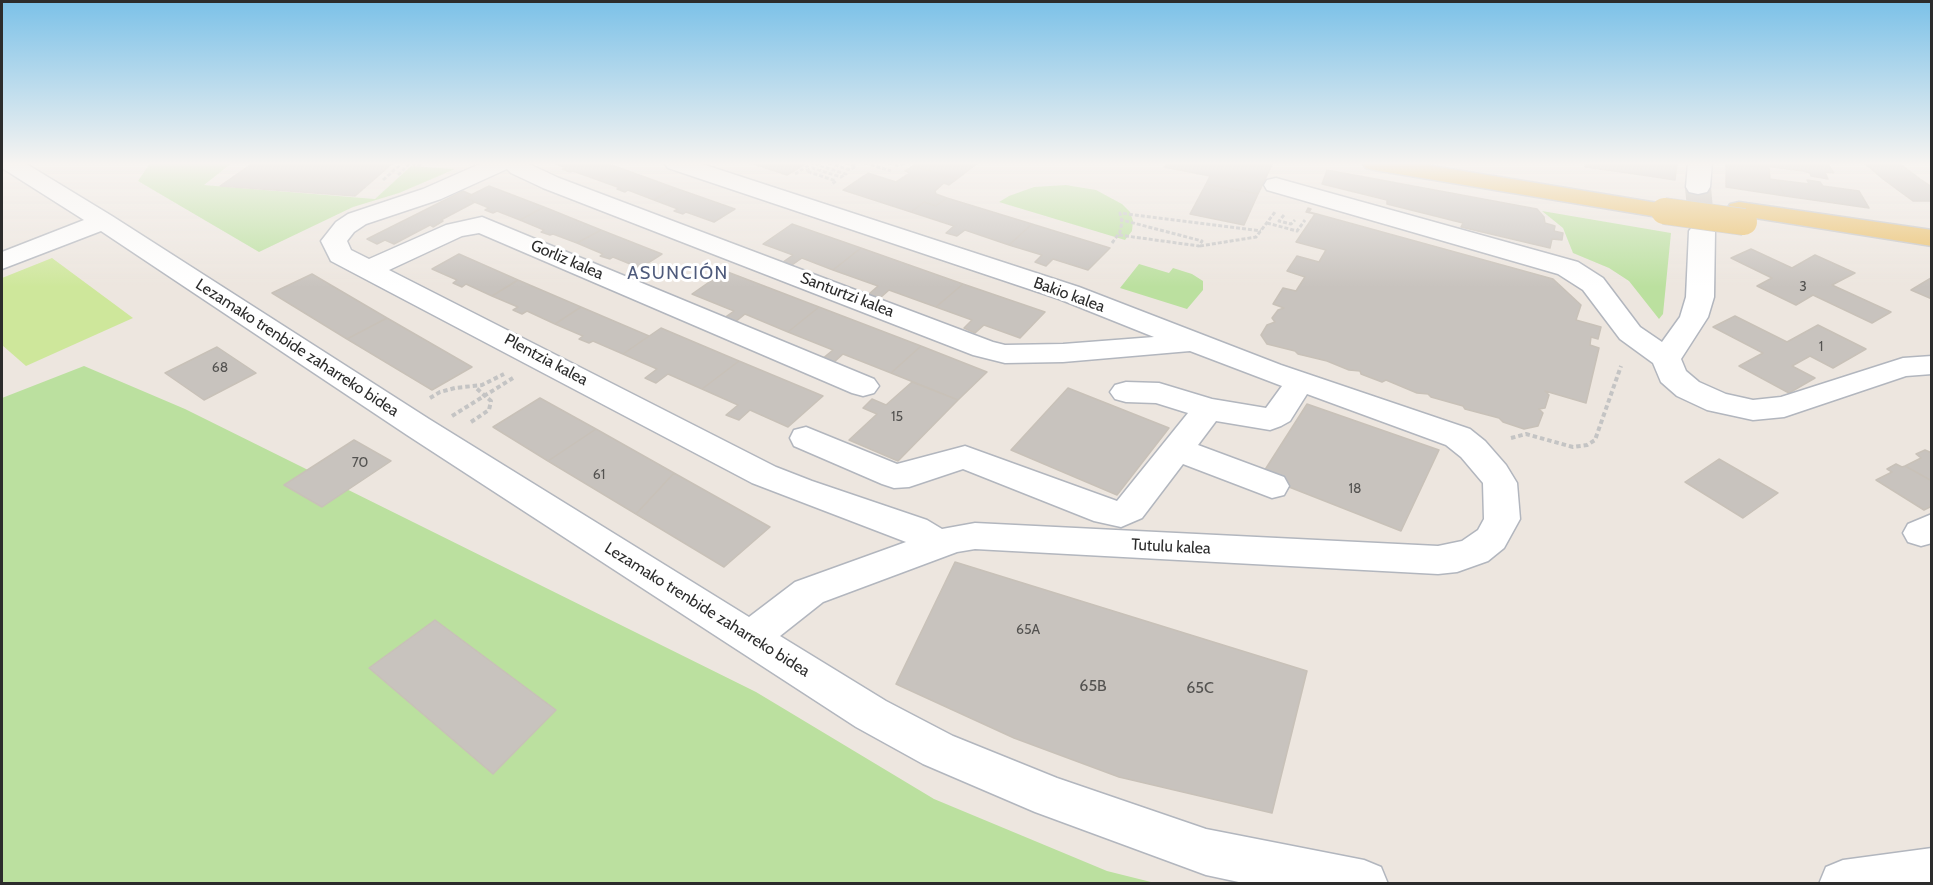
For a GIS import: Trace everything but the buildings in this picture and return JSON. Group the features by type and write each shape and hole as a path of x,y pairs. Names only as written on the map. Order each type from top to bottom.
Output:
{"main road":[{"path":"1664,204 1932,249"},
{"path":"1742,216 1932,238"}],"street":[{"name":"Lezamako trenbide zaharreko bidea","path":"77,204 418,427 750,638 871,714 938,750 1051,797 1206,852 1364,884"},
{"name":"Plentzia kalea","path":"401,204 357,219 345,227 334,241 340,255 764,475 800,490 914,529 937,544"},
{"name":"Santurtzi kalea","path":"607,204 984,349 1005,354 1063,353 1194,343"},
{"name":"Bakio kalea","path":"801,204 1069,293 1270,372 1458,437"},
{"path":"1344,204 1568,268 1593,284 1630,333 1666,359 1672,375 1688,389 1718,403 1753,410 1784,407 1903,367 1932,365"},
{"path":"2,261 103,220"},
{"name":"Gorliz kalea","path":"369,269 455,230 482,225 863,386"},
{"path":"1666,359 1694,317 1700,297 1701,231"},
{"path":"1126,392 1159,393 1208,410 1270,419 1279,414 1300,381"},
{"path":"806,438 894,476 909,475 948,460 965,457 1107,512 1121,514 1130,509 1208,410"},
{"name":"Tutulu kalea","path":"750,638 809,592 937,544 975,536 1379,559 1457,558 1475,551 1491,538 1502,519 1503,505 1500,483 1494,473 1473,449 1458,437"},
{"path":"1177,449 1272,486"},
{"path":"1843,884 1932,871"}],"path":[{"path":"1112,243 1119,235 1122,220 1120,213 1261,231"},
{"path":"1119,235 1199,246 1256,237 1272,217"},
{"path":"1122,220 1202,241 1199,246"},
{"path":"426,400 440,392 474,387 492,381 536,355"},
{"path":"452,416 513,378"},
{"path":"466,425 489,410 491,401 474,387"},
{"path":"1526,434 1573,447 1587,445 1595,440 1613,389"}],"green space":[{"path":"178,204 362,204 353,207 259,252"},
{"path":"1007,204 1122,204 1130,212 1133,221 1132,231 1125,240"},
{"path":"1542,211 1671,233 1663,314 1659,319 1629,281 1609,268 1573,253 1563,228"},
{"path":"52,258 133,318 26,366 2,345 2,278"},
{"path":"1139,264 1169,273 1173,268 1192,274 1203,281 1203,290 1187,309 1120,288"},
{"path":"84,366 185,409 756,692 934,799 1107,871 1155,883 2,884 2,398"}],"tunnel":[{"path":"1700,204 1702,231"}],"district":[{"name":"ASUNCIÓN","path":"678,274"}]}
